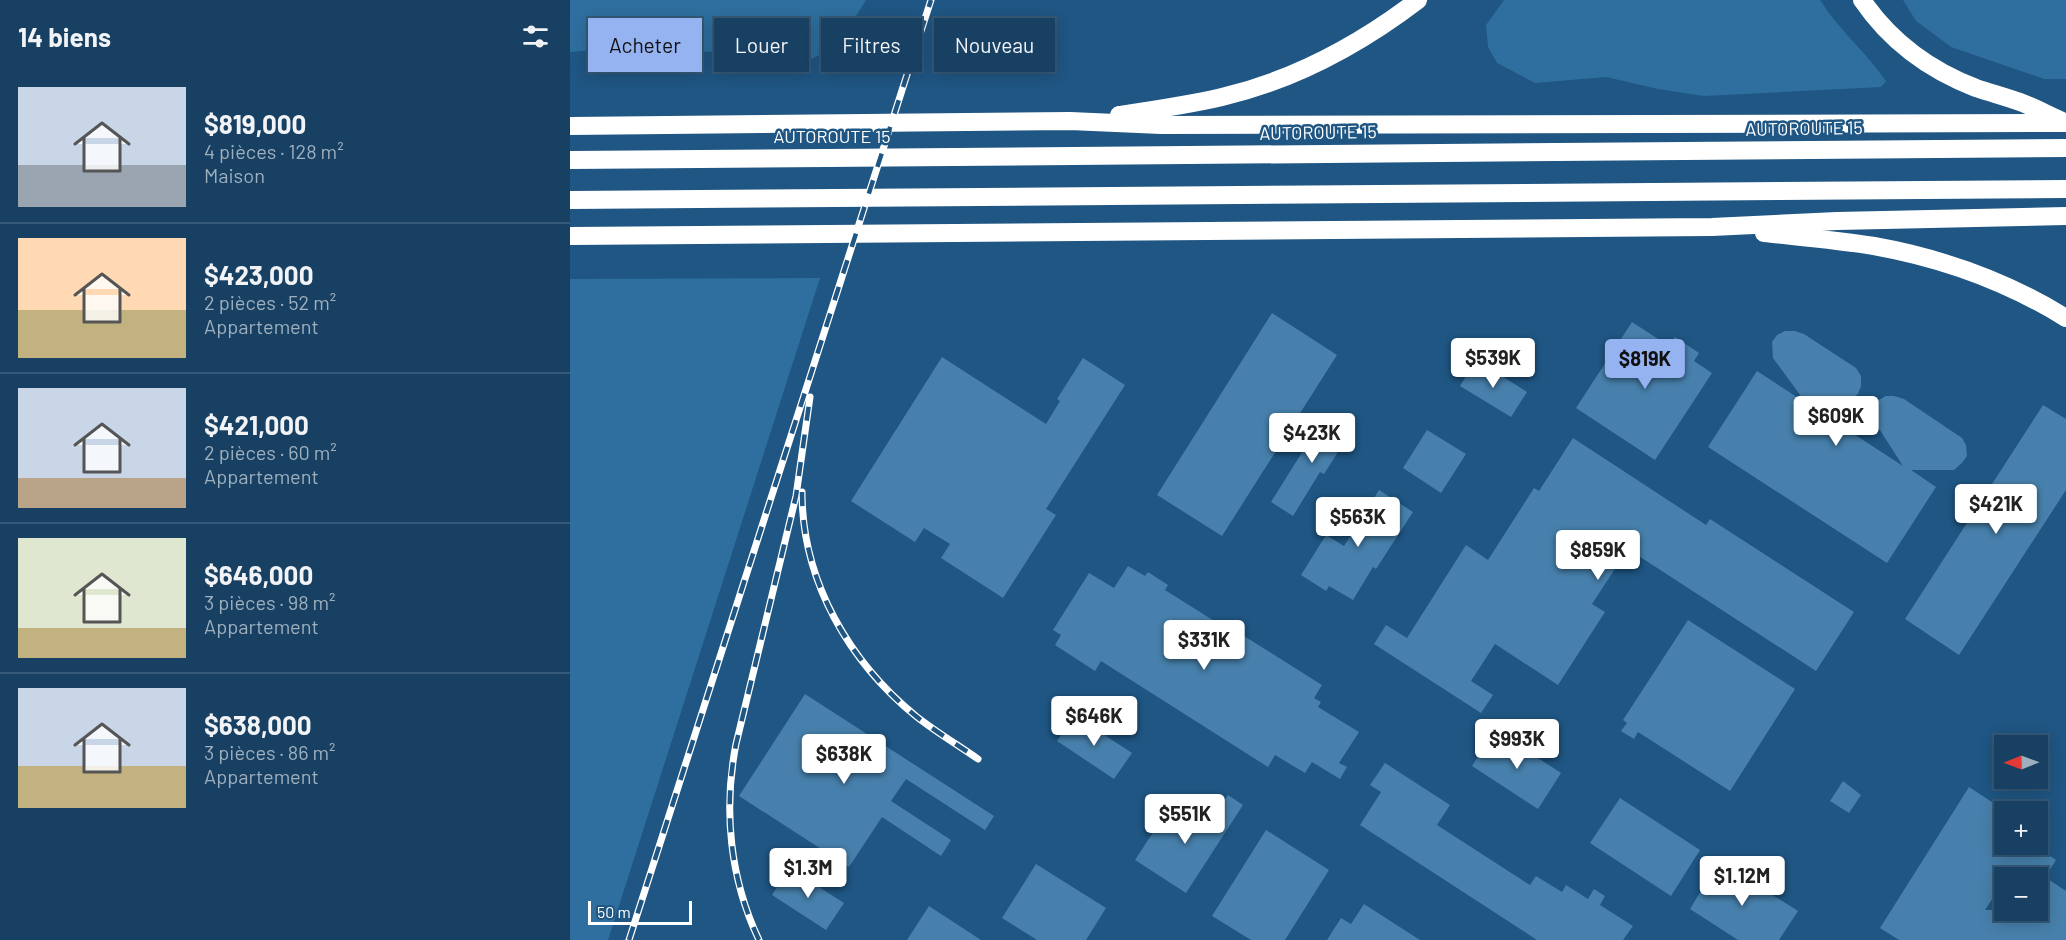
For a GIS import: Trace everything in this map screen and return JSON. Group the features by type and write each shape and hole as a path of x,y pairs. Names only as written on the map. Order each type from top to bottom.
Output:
{"highway":[{"path":"1070,121 1182,105 1223,97 1260,86 1300,71 1335,54 1418,0"},
{"path":"1862,0 1893,37 1934,68 1976,88 2021,102 2066,123"},
{"path":"570,126 1070,121 1161,124 2066,123"},
{"name":"AUTOROUTE 15","path":"570,160 2066,148"},
{"path":"570,200 2066,189"},
{"path":"570,236 1712,227 1837,221 2066,216"},
{"path":"1712,227 1854,243 1913,255 1994,281 2066,318"}],"shaded area":[{"path":"570,0 866,0 855,18 821,18 821,54 809,60 809,18 714,18 714,52 702,51 702,18 588,18 588,50 570,52"},
{"path":"1504,0 1820,0 1886,81 1881,87 1704,96 1658,89 1606,77 1535,83 1497,63 1488,47 1486,25"},
{"path":"1903,0 2066,0 2066,79 2044,79 1951,47 1916,21"},
{"path":"820,278 608,940 570,940 570,279"}],"building":[{"path":"1272,313 1337,355 1222,536 1157,495"},
{"path":"1632,322 1669,346 1675,337 1699,353 1694,361 1712,373 1655,460 1576,408"},
{"path":"1785,331 1804,334 1856,368 1861,376 1858,394 1852,399 1820,412 1903,466 1874,421 1874,407 1877,401 1886,396 1904,399 1962,438 1966,445 1967,456 1954,470 1911,470 1936,487 1887,563 1708,447 1757,371 1806,403 1773,358 1772,342 1777,335"},
{"path":"942,357 1046,424 1060,401 1057,399 1083,358 1125,385 1046,509 1056,515 1003,598 941,558 950,544 924,528 915,542 851,501"},
{"path":"1476,360 1527,392 1511,417 1460,386"},
{"path":"2043,405 2066,419 2066,490 1959,655 1905,619"},
{"path":"1326,414 1352,430 1324,474 1320,472 1293,516 1271,502"},
{"path":"1427,430 1466,454 1441,493 1403,468"},
{"path":"1573,438 1706,525 1710,519 1854,612 1816,671 1628,549 1592,604 1605,612 1558,685 1495,644 1471,681 1493,695 1481,713 1374,644 1386,625 1407,638 1466,545 1488,560 1534,488 1539,491"},
{"path":"1379,490 1413,512 1376,569 1373,567 1353,600 1329,586 1326,591 1301,575 1326,535 1344,546"},
{"path":"1128,566 1145,576 1148,572 1168,585 1165,590 1227,629 1228,626 1322,685 1314,698 1321,702 1318,707 1359,732 1339,763 1347,767 1340,779 1312,762 1305,773 1275,755 1268,767 1101,661 1095,671 1055,645 1061,635 1053,630 1089,573 1114,588"},
{"path":"1688,620 1795,689 1730,791 1638,732 1634,739 1621,731 1627,723 1623,720"},
{"path":"805,694 994,816 985,830 906,779 891,801 951,840 941,856 882,817 849,867 739,796"},
{"path":"1074,715 1132,753 1114,779 1057,741"},
{"path":"1495,730 1561,773 1538,809 1472,766"},
{"path":"1385,763 1450,805 1437,825 1530,885 1536,876 1562,892 1566,885 1588,899 1594,889 1605,896 1600,905 1633,926 1623,940 1537,940 1360,825 1381,792 1370,785"},
{"path":"1843,781 1861,795 1849,813 1830,801"},
{"path":"1969,787 1994,803 1994,855 2048,855 2056,860 2048,872 2048,867 1994,867 1994,896 1985,910 1994,910 1994,921 2048,921 2048,879 2066,891 2066,940 1899,940 1880,928"},
{"path":"1228,795 1243,805 1186,893 1135,860 1169,808 1204,831"},
{"path":"1620,798 1700,850 1671,896 1590,843"},
{"path":"1266,830 1329,870 1285,940 1251,940 1212,916"},
{"path":"1719,861 1798,911 1779,940 1738,940 1690,909"},
{"path":"1036,864 1106,908 1086,940 1037,940 1002,918"},
{"path":"789,868 844,903 826,930 772,895"},
{"path":"1364,904 1420,940 1327,940 1341,918 1351,924"},
{"path":"929,906 981,940 907,940"}],"railway":[{"path":"629,940 931,0"},
{"path":"759,940 741,893 732,844 730,819 732,769 736,744 796,496 810,397"},
{"path":"802,492 804,525 810,557 820,588 851,645 870,671 917,717 978,759"}]}
